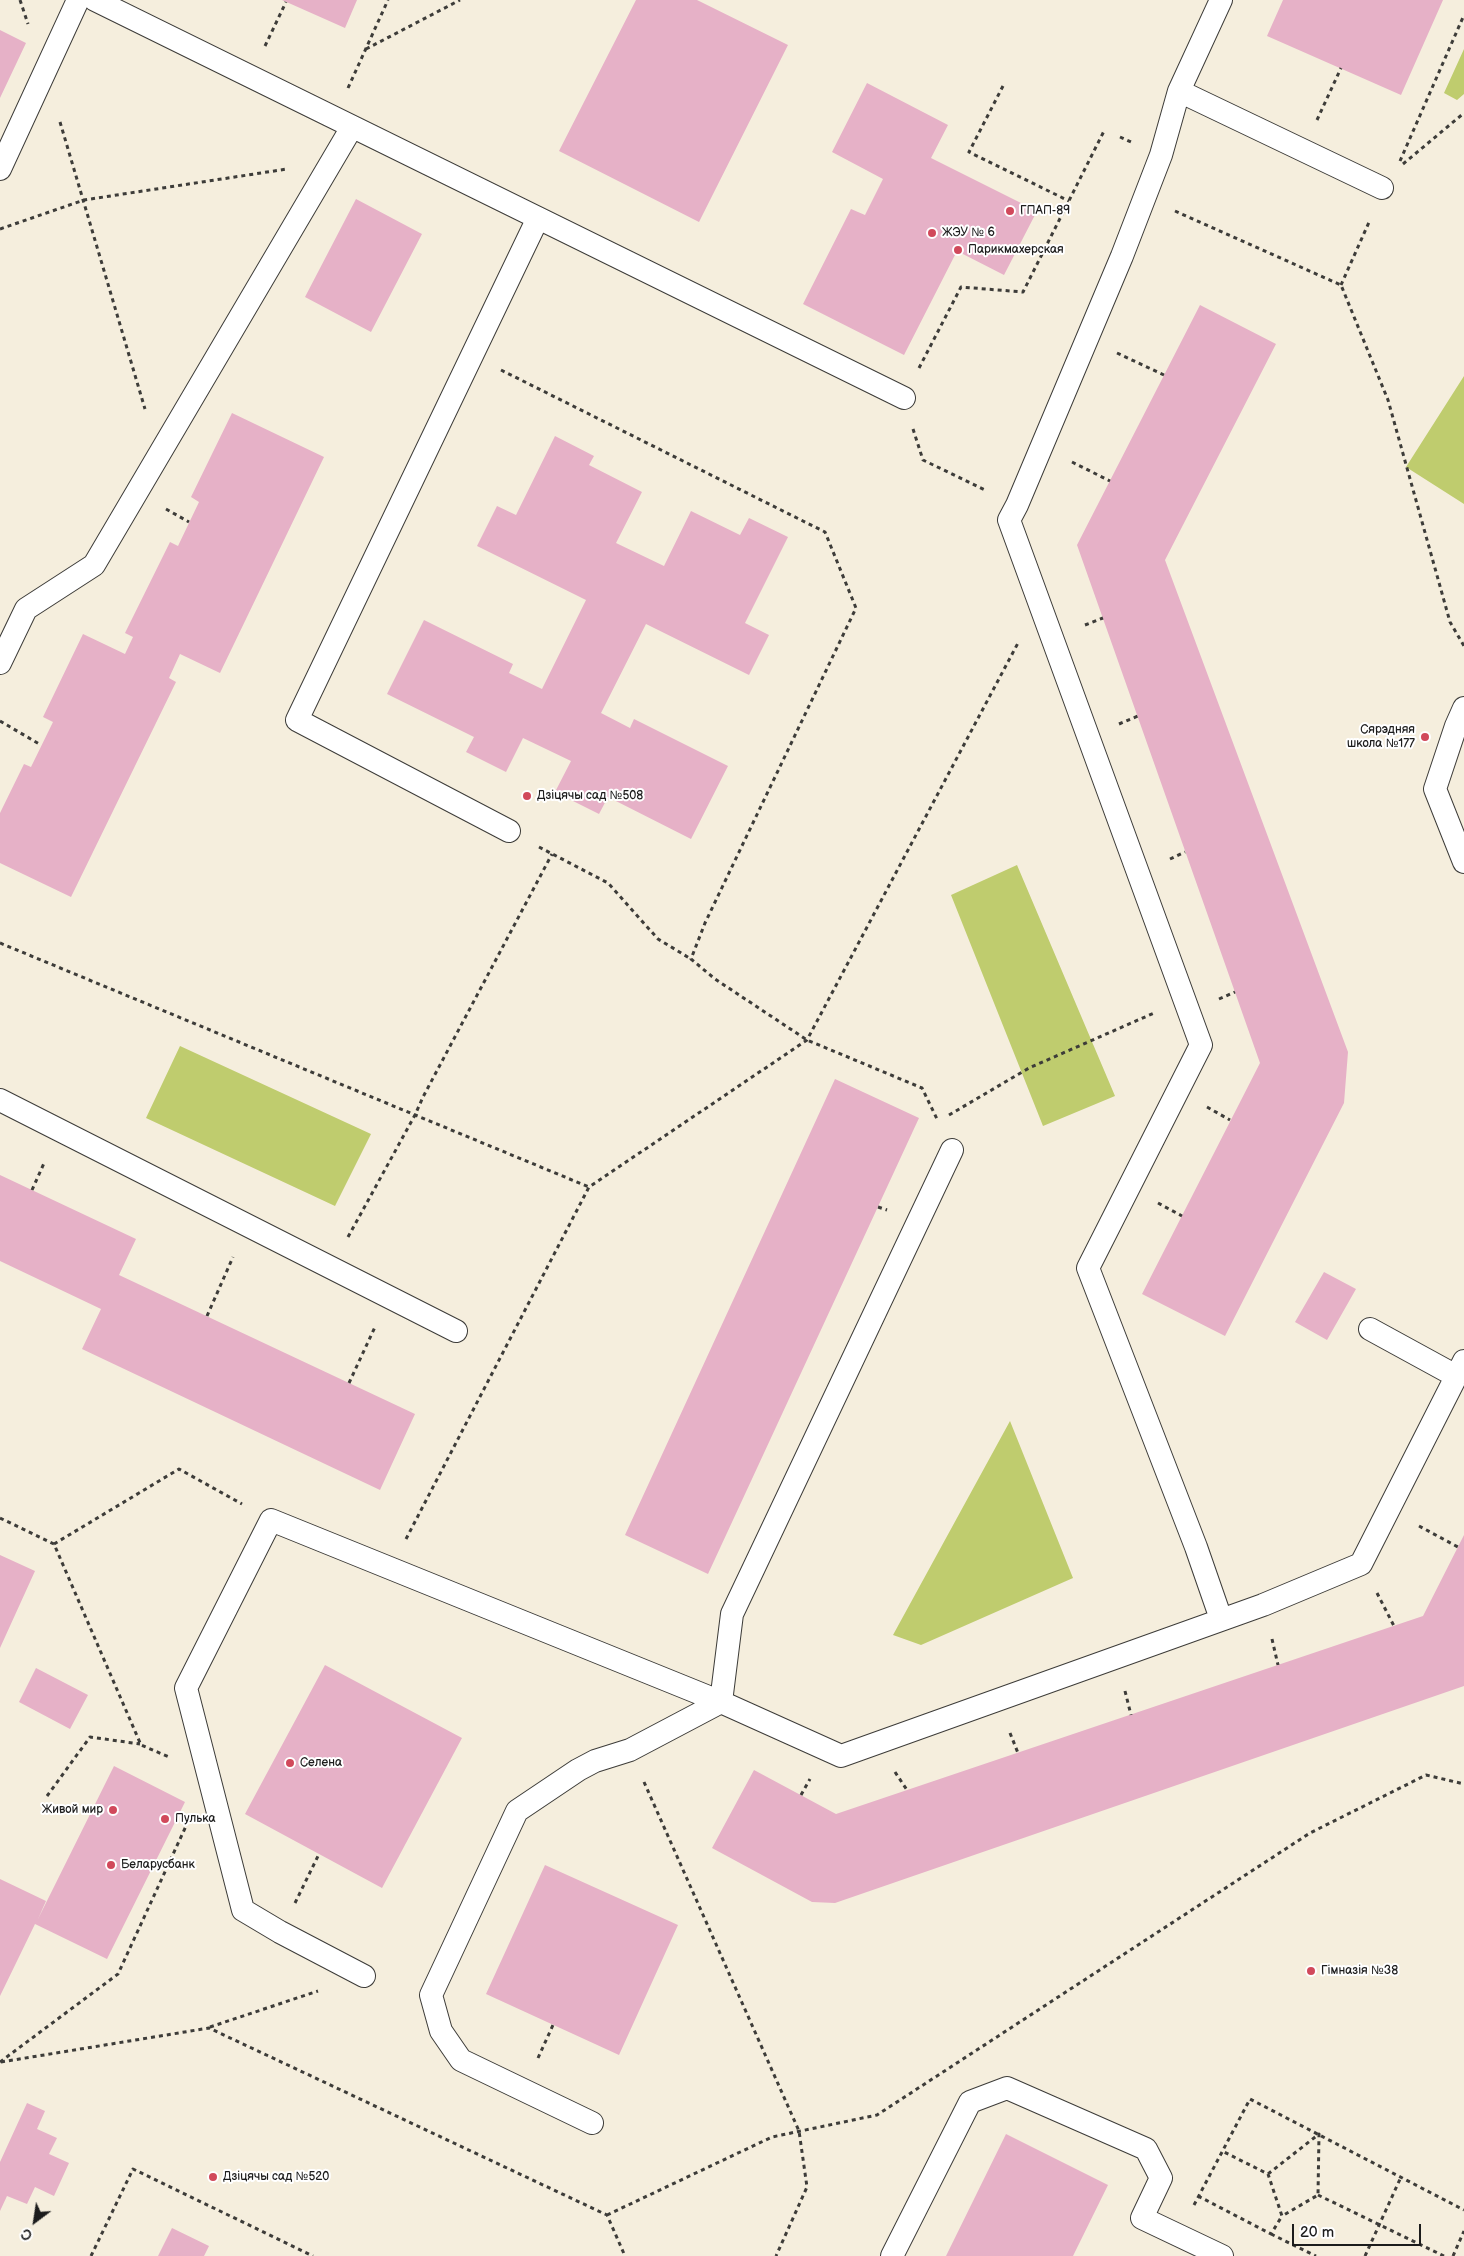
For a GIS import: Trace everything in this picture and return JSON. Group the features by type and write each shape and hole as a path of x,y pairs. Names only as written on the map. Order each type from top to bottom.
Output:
{"lane":[{"path":"0,169 78,0"},
{"path":"95,0 904,398"},
{"path":"1221,0 1179,91 1161,155 1145,197 1042,447 1009,520 1201,1045 1088,1268 1196,1547 1221,1619"},
{"path":"1179,91 1382,188"},
{"path":"0,662 26,608 94,565 332,162 343,122"},
{"path":"509,831 296,720 538,218"},
{"path":"1464,708 1435,789 1464,862"},
{"path":"0,1100 456,1331"},
{"path":"721,1702 732,1614 952,1150"},
{"path":"364,1976 280,1932 243,1910 210,1775 186,1688 271,1520 721,1702 841,1756 1263,1605 1361,1564 1460,1369 1370,1330"},
{"path":"592,2123 461,2060 441,2030 431,1995 516,1811 578,1770 595,1761 630,1750 721,1702"},
{"path":"892,2256 970,2102 1007,2088 1146,2149 1161,2178 1142,2218 1222,2256"}],"path":[{"path":"20,0 45,73 84,200 159,455"},
{"path":"343,122 366,49 388,0"},
{"path":"366,49 460,0"},
{"path":"251,77 286,2"},
{"path":"1464,15 1396,169 1464,113"},
{"path":"1304,150 1340,68"},
{"path":"1003,86 969,152 1069,201"},
{"path":"904,398 961,287 1023,292 1104,131"},
{"path":"0,229 84,200 332,162"},
{"path":"1341,286 1382,188"},
{"path":"1145,197 1341,286 1388,400 1450,622 1464,646"},
{"path":"1087,339 1164,375"},
{"path":"472,356 824,532 856,608 705,922 691,959"},
{"path":"1042,447 1110,481"},
{"path":"922,460 1017,505"},
{"path":"391,1568 589,1187 807,1040 1039,603"},
{"path":"0,721 42,745"},
{"path":"509,831 608,883 658,939 691,959 715,979 807,1040 922,1088"},
{"path":"331,1268 415,1115 423,1096 552,854"},
{"path":"0,943 589,1187"},
{"path":"938,1122 1029,1068 1184,1000"},
{"path":"207,1316 248,1225"},
{"path":"349,1383 389,1298"},
{"path":"54,1544 179,1469 271,1520"},
{"path":"1389,1509 1458,1547"},
{"path":"0,1518 54,1544 141,1744"},
{"path":"0,2062 118,1974 210,1775 141,1744 90,1737 47,1796"},
{"path":"630,1750 799,2131 807,2187 776,2256"},
{"path":"608,2215 772,2137 877,2115 1310,1833 1426,1776 1464,1784"},
{"path":"280,1932 320,1854"},
{"path":"0,2062 209,2028 364,1976"},
{"path":"209,2028 608,2215 626,2256"},
{"path":"1178,2234 1250,2098 1464,2210"},
{"path":"1268,2174 1319,2134"},
{"path":"1318,2195 1319,2134"},
{"path":"1222,2151 1268,2174 1282,2216"},
{"path":"91,2256 133,2169 312,2256"},
{"path":"1365,2256 1401,2177"},
{"path":"1271,2234 1282,2216 1318,2195"},
{"path":"1318,2195 1444,2256"},
{"path":"1198,2196 1316,2256"},
{"path":"1453,2256 1464,2231"}],"green space":[{"path":"1464,49 1464,94 1457,100 1444,93"},
{"path":"1464,376 1464,504 1406,467"},
{"path":"1017,865 1115,1096 1043,1126 951,895"},
{"path":"180,1046 371,1134 335,1206 146,1118"},
{"path":"1010,1421 1073,1578 921,1645 893,1635"}],"building":[{"path":"282,0 357,0 345,28"},
{"path":"636,0 697,0 788,45 699,222 559,151"},
{"path":"1283,0 1443,0 1401,95 1267,36"},
{"path":"0,30 26,43 0,98"},
{"name":"ЖЭУ № 6","path":"867,83 948,125 931,158 1037,211 1004,275 957,251 904,355 803,304 851,209 865,215 883,179 832,152"},
{"path":"356,199 422,234 371,332 305,297"},
{"path":"1200,305 1276,344 1165,560 1348,1052 1344,1103 1225,1336 1142,1294 1260,1063 1077,545"},
{"path":"232,413 324,457 220,673 180,654 169,678 176,682 71,897 0,863 0,813 24,764 31,767 53,722 43,717 83,634 125,654 133,637 125,633 170,542 178,546 199,502 191,497"},
{"path":"555,436 594,456 589,465 642,492 616,543 664,566 691,511 740,535 749,518 788,537 745,623 769,635 749,675 646,624 601,713 630,728 634,719 728,766 691,839 608,797 599,814 555,792 571,761 523,738 506,772 466,752 474,737 387,694 424,620 513,664 509,673 542,689 586,600 477,546 497,506 516,515"},
{"path":"835,1079 919,1118 708,1574 625,1535"},
{"path":"0,1175 136,1239 119,1275 415,1414 380,1490 82,1349 101,1309 0,1261"},
{"path":"1324,1272 1356,1289 1327,1340 1295,1322"},
{"path":"1464,1535 1464,1686 835,1903 812,1902 712,1848 754,1770 836,1814 1423,1616"},
{"path":"0,1555 35,1571 0,1648"},
{"path":"325,1665 462,1738 382,1888 245,1814"},
{"path":"36,1668 88,1695 70,1729 19,1702"},
{"path":"114,1766 185,1802 107,1959 35,1924 0,1996 0,1879 46,1901 38,1919"},
{"path":"545,1865 678,1925 619,2055 486,1994"},
{"path":"27,2103 45,2111 37,2129 57,2138 49,2154 69,2163 54,2196 35,2187 27,2204 7,2196 0,2211 0,2162"},
{"path":"1006,2134 1108,2185 1073,2256 946,2256"},
{"path":"172,2228 209,2246 204,2256 158,2256"}],"place":[{"name":"ГПАП-89","path":"1010,211"},
{"name":"ЖЭУ № 6","path":"932,233"},
{"name":"Парикмахерская","path":"958,250"},
{"name":"Сярэдняя школа №177","path":"1425,737"},
{"name":"Дзіцячы сад №508","path":"527,796"},
{"name":"Селена","path":"290,1763"},
{"name":"Живой мир","path":"113,1810"},
{"name":"Пулька","path":"165,1819"},
{"name":"Беларусбанк","path":"111,1865"},
{"name":"Гімназія №38","path":"1311,1971"},
{"name":"Дзіцячы сад №520","path":"213,2177"}]}
